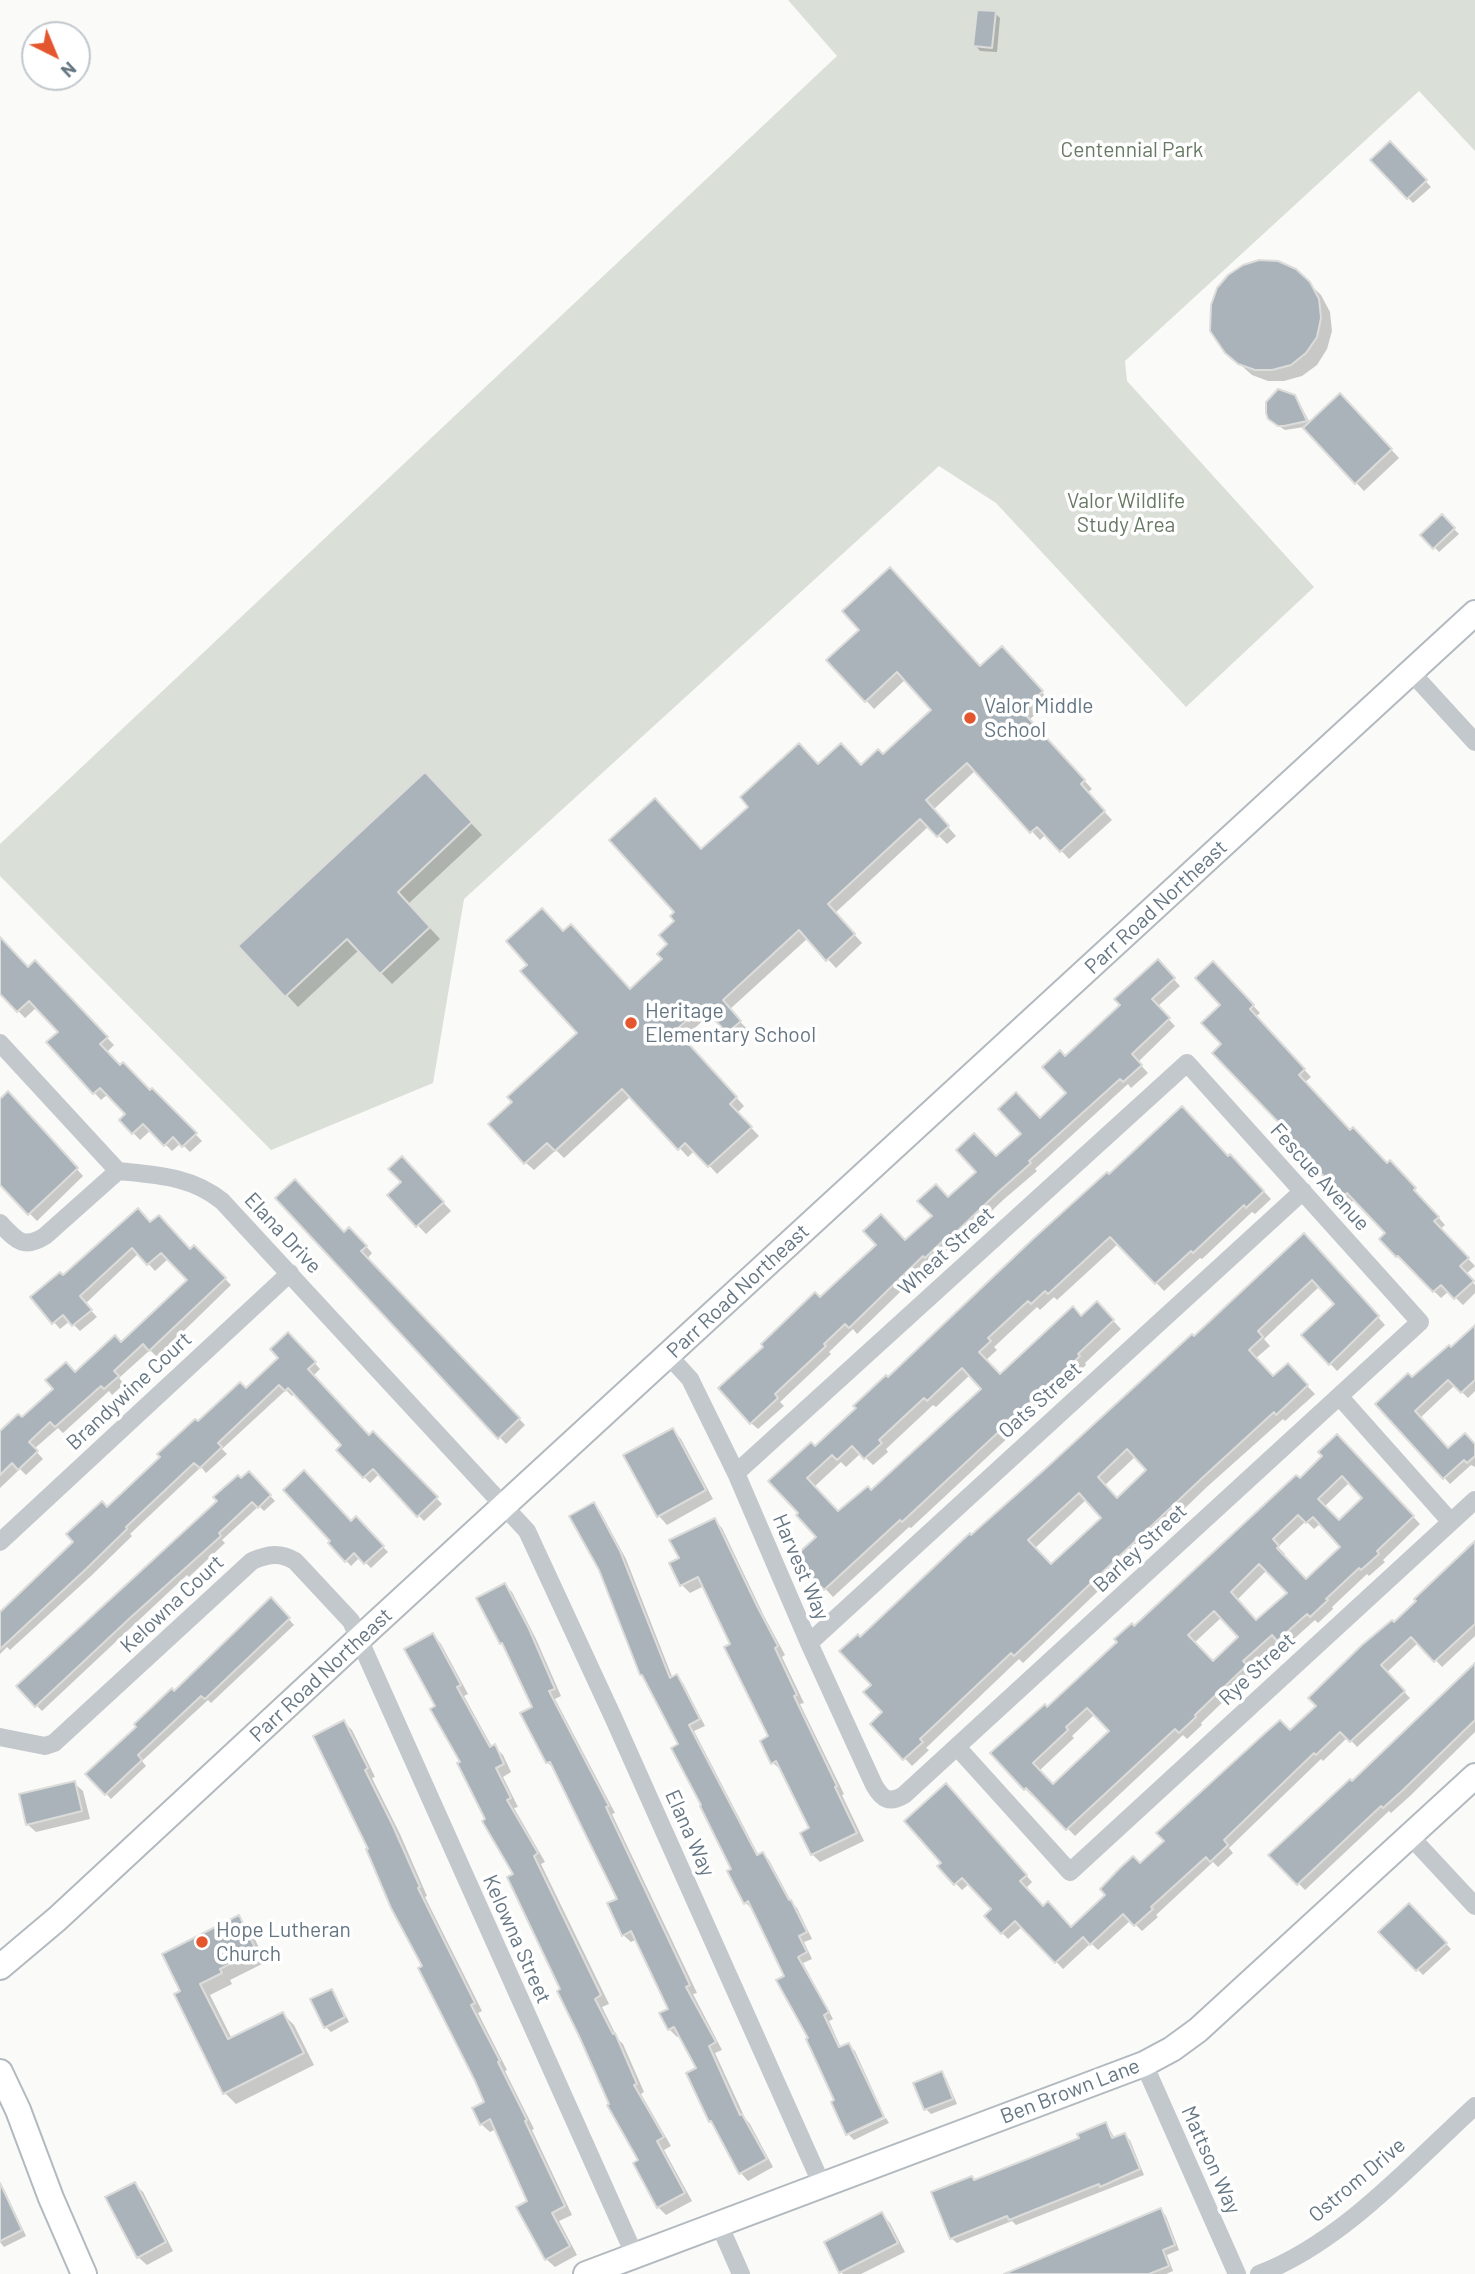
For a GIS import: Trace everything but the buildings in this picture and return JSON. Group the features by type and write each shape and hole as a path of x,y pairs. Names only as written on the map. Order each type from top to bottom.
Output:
{"main road":[{"name":"Parr Road Northeast","path":"0,1967 57,1919 1475,613"},
{"name":"Ben Brown Lane","path":"586,2274 1144,2064 1172,2049 1198,2030 1475,1776"},
{"path":"0,2072 84,2274"}],"street":[{"path":"1411,672 1475,742"},
{"path":"0,1042 118,1171 34,1243 18,1242 0,1223"},
{"name":"Fescue Avenue","path":"1187,1063 1420,1322"},
{"name":"Wheat Street","path":"736,1474 1187,1063"},
{"name":"Elana Drive","path":"118,1171 176,1178 209,1191 290,1273 504,1506"},
{"name":"Oats Street","path":"809,1643 1303,1191"},
{"name":"Brandywine Court","path":"0,1542 290,1273"},
{"name":"Barley Street","path":"888,1800 896,1800 904,1795 1420,1322"},
{"name":"Harvest Way","path":"668,1355 690,1379 736,1474 874,1785 888,1800"},
{"path":"1339,1396 1451,1521"},
{"name":"Rye Street","path":"957,1747 1070,1872 1475,1500"},
{"name":"Elana Way","path":"504,1506 531,1539 822,2185"},
{"name":"Kelowna Court","path":"0,1737 45,1746 54,1744 252,1561 264,1556 286,1555 295,1561 348,1617 359,1640"},
{"name":"Kelowna Street","path":"359,1640 635,2256"},
{"path":"1410,1836 1475,1906"},
{"name":"Mattson Way","path":"1144,2064 1237,2274"},
{"name":"Ostrom Drive","path":"1259,2274 1308,2250 1344,2224 1475,2106"},
{"path":"719,2224 741,2274"}],"green space":[{"path":"788,0 1475,0 1475,151 1419,91 1125,361 1127,381 1314,587 1186,707 996,503 939,466 464,899 433,1083 271,1150 0,876 0,844 837,56"}],"place":[{"name":"Valor Middle School","path":"970,718"},
{"name":"Heritage Elementary School","path":"631,1023"},
{"name":"Hope Lutheran Church","path":"202,1942"}],"park label":[{"name":"Centennial Park","path":"1132,150"},
{"name":"Valor Wildlife Study Area","path":"1126,513"}]}
